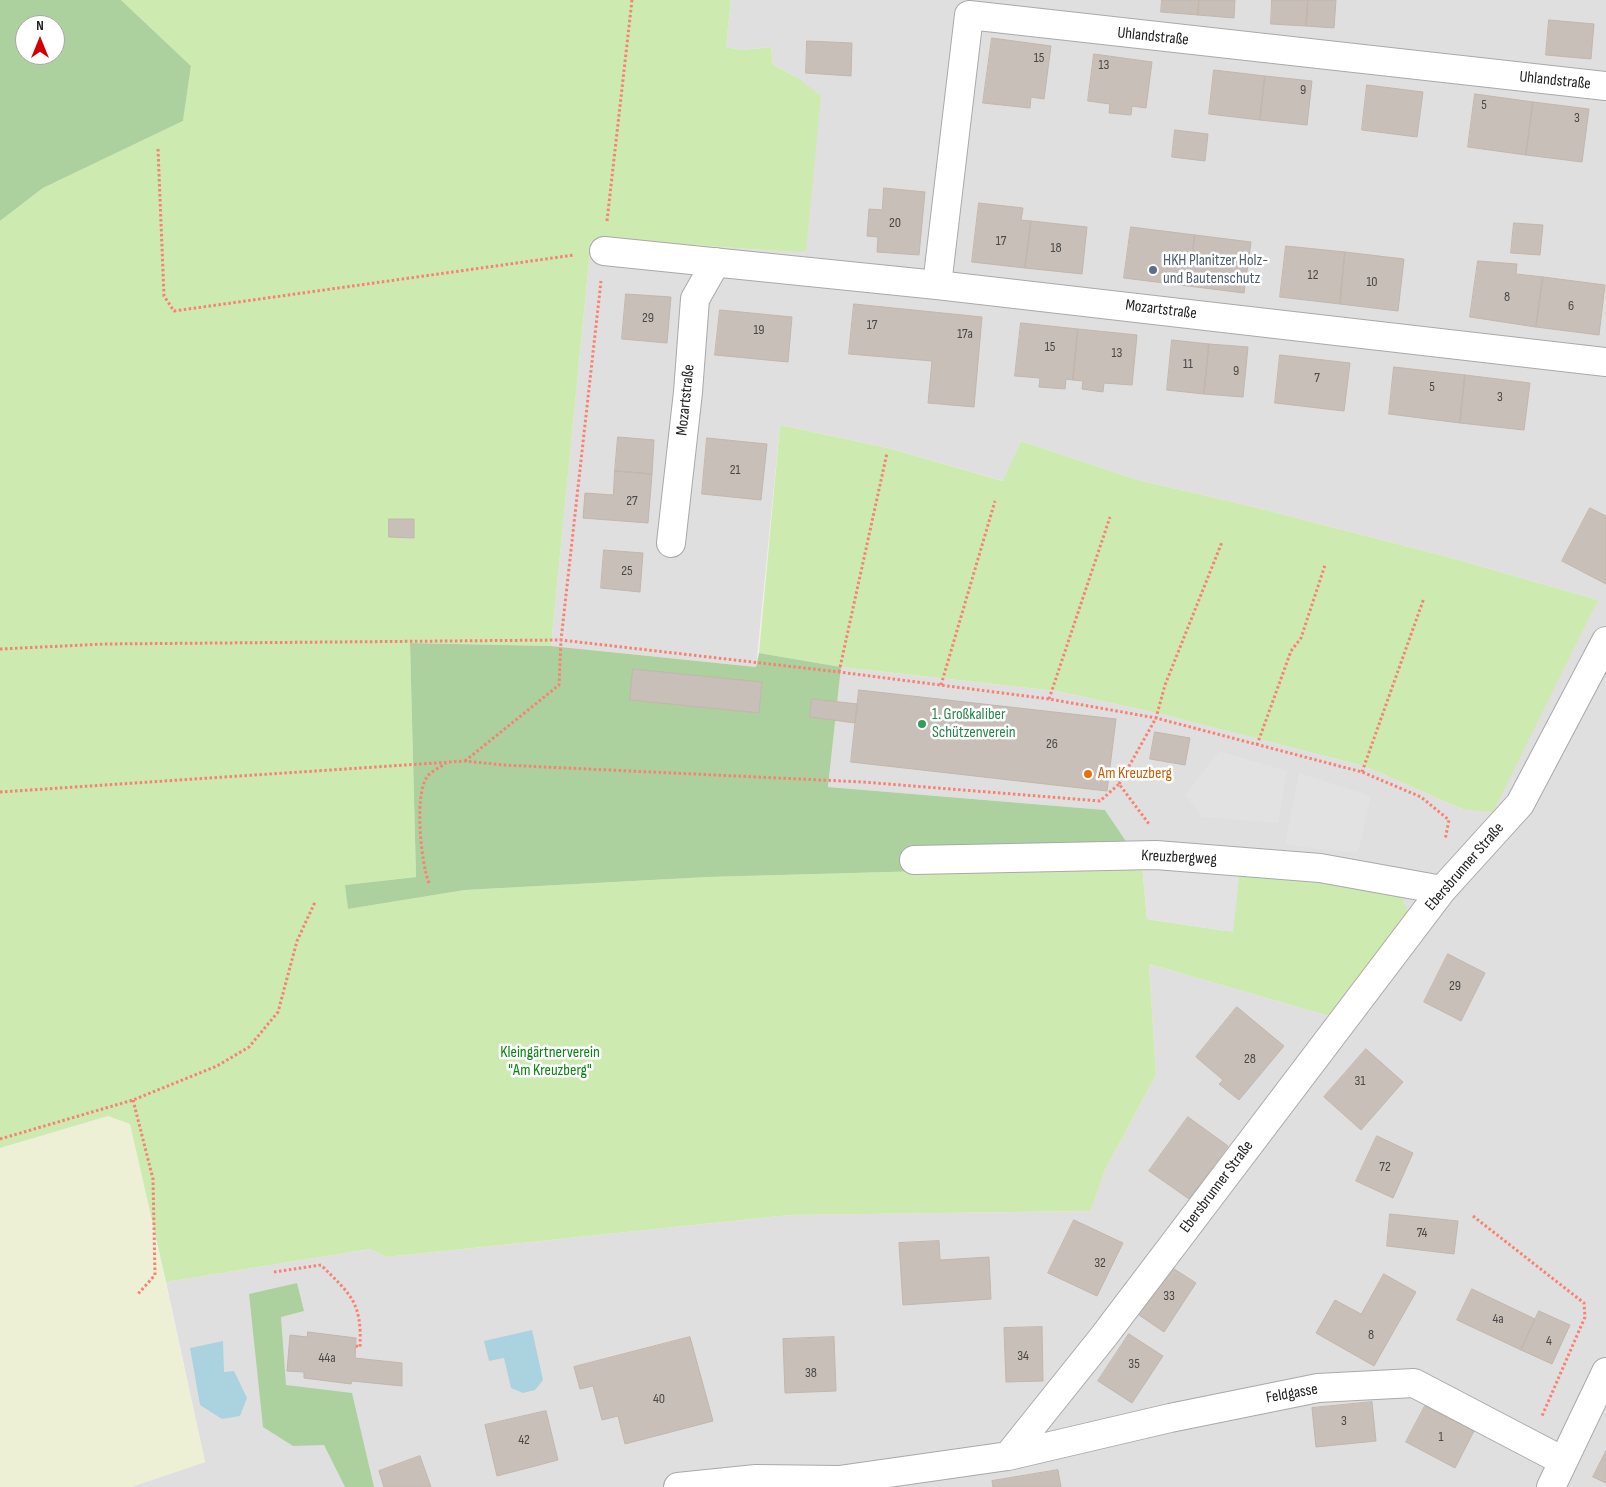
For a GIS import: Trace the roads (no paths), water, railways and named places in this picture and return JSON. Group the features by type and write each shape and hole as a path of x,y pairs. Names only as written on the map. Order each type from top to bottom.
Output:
{"street":[{"name":"Uhlandstraße","path":"937,285 969,15 1606,86"},
{"name":"Mozartstraße","path":"604,251 937,285 1606,362"},
{"name":"Mozartstraße","path":"671,543 688,392 695,299 716,262"},
{"name":"Ebersbrunner Straße","path":"1008,1456 1104,1336 1442,890 1520,804 1606,641"},
{"name":"Kreuzbergweg","path":"914,860 1156,855 1320,868 1442,890"},
{"path":"1551,1487 1606,1372"},
{"name":"Feldgasse","path":"1008,1456 1170,1418 1318,1388 1414,1384 1563,1461"},
{"path":"678,1487 756,1479 839,1480 1008,1456"}],"water":[{"path":"532,1330 543,1380 535,1390 523,1393 511,1388 504,1358 489,1361 484,1341"},
{"path":"223,1341 224,1372 234,1371 247,1398 240,1416 222,1419 200,1405 190,1348"}],"place":[{"name":"HKH Planitzer Holz- und Bautenschutz","path":"1153,270"},
{"name":"1. Großkaliber Schützenverein","path":"922,724"},
{"name":"Am Kreuzberg","path":"1088,774"}],"park label":[{"name":"Kleingärtnerverein \"Am Kreuzberg\"","path":"550,1062"}]}
